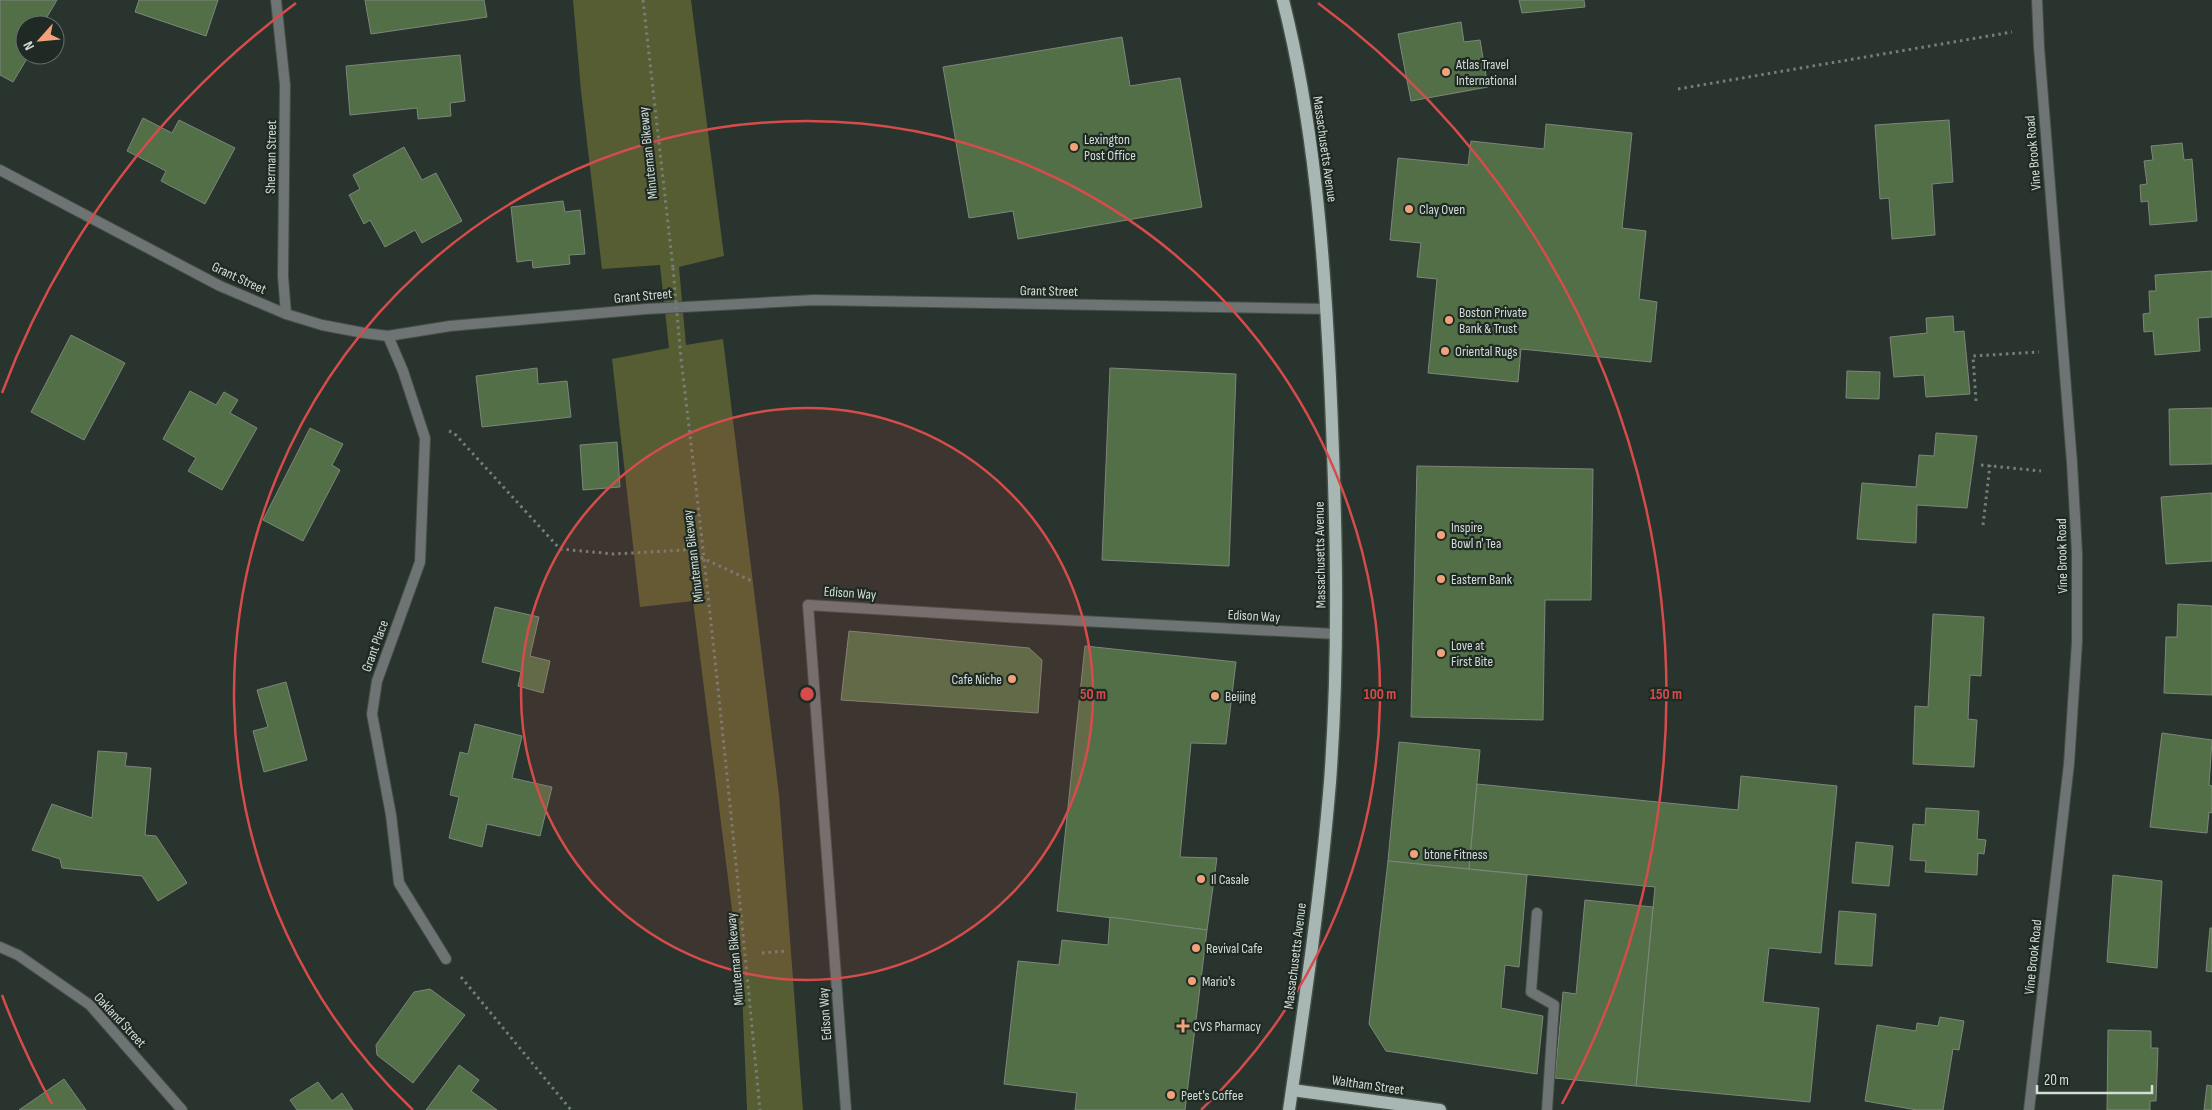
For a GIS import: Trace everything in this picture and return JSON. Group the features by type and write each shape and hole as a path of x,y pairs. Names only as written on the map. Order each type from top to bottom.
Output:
{"main road":[{"name":"Massachusetts Avenue","path":"1283,0 1294,44 1310,142 1327,309 1334,478 1336,634 1330,783 1315,928 1289,1110"},
{"name":"Waltham Street","path":"1292,1090 1440,1110"}],"street":[{"name":"Sherman Street","path":"276,0 285,85 283,276 286,314"},
{"name":"Vine Brook Road","path":"2029,1110 2071,748 2077,642 2077,553 2072,463 2037,0"},
{"name":"Grant Street","path":"0,170 220,286 286,314 322,325 388,336 450,326 636,310 814,300 1327,309"},
{"name":"Grant Place","path":"388,336 425,438 420,562 377,681 372,714 392,815 399,882 446,959"},
{"name":"Edison Way","path":"846,1110 808,605 1336,634"},
{"path":"1537,913 1531,992 1554,1005 1547,1110"},
{"name":"Oakland Street","path":"0,947 18,954 90,1006 182,1110"}],"path":[{"name":"Minuteman Bikeway","path":"642,0 673,268 680,359 705,558 742,913 760,1110"},
{"path":"1678,89 2038,27"},
{"path":"1976,401 1974,356 2062,350"},
{"path":"420,422 454,433 560,549 614,554 685,550 754,582"},
{"path":"1981,465 2041,471"},
{"path":"1983,525 1990,465"},
{"path":"762,953 786,951"},
{"path":"446,959 571,1110"}],"green space":[{"path":"573,0 691,0 724,256 679,267 686,345 723,339 779,795 803,1110 747,1110 742,989 693,601 640,607 612,359 669,348 660,265 602,269 581,91"}],"building":[{"path":"0,0 57,0 48,15 15,15 15,65 23,65 13,82 0,75"},
{"path":"139,0 218,0 206,36 135,12"},
{"path":"365,0 484,0 487,17 371,34"},
{"path":"1519,0 1584,0 1585,7 1522,13"},
{"name":"Atlas Travel International","path":"1461,22 1464,42 1480,40 1488,87 1411,101 1398,34"},
{"name":"Lexington Post Office","path":"1122,37 1130,86 1180,78 1202,207 1018,239 1013,211 969,218 943,67"},
{"path":"460,55 465,101 450,103 451,116 418,119 417,108 350,115 346,66"},
{"path":"143,118 172,133 179,120 235,148 205,204 161,181 166,171 127,151"},
{"path":"1949,120 1953,182 1932,184 1935,235 1892,239 1889,198 1880,199 1875,125"},
{"path":"1546,124 1632,133 1622,228 1646,231 1639,299 1657,302 1651,362 1521,349 1518,382 1428,373 1437,279 1417,277 1421,243 1390,240 1398,158 1468,165 1471,141 1544,149"},
{"path":"2182,143 2184,160 2192,159 2197,221 2150,225 2148,201 2141,202 2140,185 2147,184 2144,161 2153,160 2151,146"},
{"path":"404,147 422,180 436,173 462,221 422,243 415,230 385,247 370,220 364,224 349,195 360,189 353,175"},
{"path":"563,201 565,212 580,210 585,254 569,255 570,264 533,268 532,260 517,262 511,207"},
{"path":"2212,271 2212,317 2198,318 2200,351 2155,355 2153,331 2144,332 2143,314 2150,313 2149,291 2156,291 2155,275"},
{"path":"1953,316 1954,332 1964,331 1970,394 1926,397 1924,375 1894,377 1890,337 1927,333 1926,318"},
{"path":"71,335 125,363 84,440 31,412"},
{"path":"537,368 538,384 567,381 571,417 482,427 476,376"},
{"path":"1110,368 1236,374 1229,566 1102,560"},
{"path":"1847,371 1880,372 1879,399 1846,398"},
{"path":"190,391 216,405 224,392 238,400 230,413 257,428 222,490 188,471 196,458 163,439"},
{"path":"2212,408 2212,464 2170,465 2169,409"},
{"path":"310,428 343,444 332,465 340,470 303,541 263,520"},
{"path":"1936,433 1977,436 1967,508 1917,505 1916,543 1857,539 1862,483 1916,487 1919,455 1934,456"},
{"path":"617,442 620,487 583,490 580,445"},
{"path":"1417,466 1593,469 1591,600 1545,600 1543,720 1411,717"},
{"path":"2212,493 2212,561 2166,564 2161,497"},
{"path":"2178,604 2212,606 2212,695 2164,693 2166,637 2177,637"},
{"path":"495,607 539,617 530,656 550,661 543,693 518,686 521,672 482,662"},
{"path":"1933,614 1984,617 1981,676 1970,675 1968,719 1977,720 1974,767 1913,764 1915,706 1928,707"},
{"path":"849,631 1029,648 1042,660 1038,713 841,700"},
{"path":"1085,646 1236,662 1226,744 1191,743 1180,857 1217,858 1207,930 1057,911"},
{"path":"286,682 307,760 264,772 253,731 268,727 257,690"},
{"path":"475,724 522,736 512,778 552,787 540,836 487,824 482,847 449,838 459,797 450,795 460,752 468,754"},
{"path":"2162,733 2212,740 2209,785 2212,786 2212,813 2209,812 2207,833 2150,827"},
{"path":"1399,742 1480,750 1469,869 1388,861"},
{"path":"98,751 127,753 125,766 151,768 145,835 156,836 187,883 158,901 142,876 62,868 60,859 32,850 52,804 92,818"},
{"path":"1741,776 1837,786 1821,953 1769,948 1763,1002 1819,1008 1810,1102 1636,1086 1655,887 1469,869 1477,784 1738,810"},
{"path":"1926,808 1979,811 1977,839 1986,840 1984,854 1978,853 1977,875 1925,872 1926,861 1910,860 1913,824 1925,825"},
{"path":"1856,842 1893,846 1889,886 1852,883"},
{"path":"1388,861 1527,875 1519,967 1505,965 1501,1008 1543,1016 1537,1074 1386,1051 1369,1024"},
{"path":"2113,875 2162,881 2157,968 2107,962"},
{"path":"1585,900 1653,907 1636,1086 1555,1078 1563,992 1576,994"},
{"path":"1839,911 1876,914 1872,966 1835,964"},
{"path":"1110,917 1207,930 1185,1110 1075,1110 1077,1093 1004,1084 1018,961 1059,965 1062,940 1108,945"},
{"path":"2210,928 2212,928 2212,972 2206,971"},
{"path":"430,989 465,1015 413,1083 377,1055 376,1045 414,992"},
{"path":"1940,1017 1964,1021 1959,1050 1953,1049 1943,1110 1917,1110 1865,1101 1877,1025 1916,1031 1917,1023 1938,1026"},
{"path":"2108,1030 2151,1031 2151,1048 2158,1048 2156,1101 2150,1101 2150,1110 2107,1110"},
{"path":"459,1065 479,1080 471,1091 497,1110 426,1110"},
{"path":"64,1079 86,1110 19,1110"},
{"path":"318,1082 332,1101 342,1093 353,1110 297,1110 290,1100"},
{"path":"2207,1085 2212,1086 2212,1110 2204,1110"}],"place":[{"name":"Atlas Travel International","path":"1446,72"},
{"name":"Lexington Post Office","path":"1074,147"},
{"name":"Clay Oven","path":"1409,209"},
{"name":"Boston Private Bank & Trust","path":"1449,320"},
{"name":"Oriental Rugs","path":"1445,351"},
{"name":"Inspire Bowl n' Tea","path":"1441,535"},
{"name":"Eastern Bank","path":"1441,579"},
{"name":"Love at First Bite","path":"1441,653"},
{"name":"Cafe Niche","path":"1012,679"},
{"name":"Beijing","path":"1215,696"},
{"name":"btone Fitness","path":"1414,854"},
{"name":"Il Casale","path":"1201,879"},
{"name":"Revival Cafe","path":"1196,948"},
{"name":"Mario's","path":"1192,981"},
{"name":"CVS Pharmacy","path":"1183,1026"},
{"name":"Peet's Coffee","path":"1171,1095"}]}
